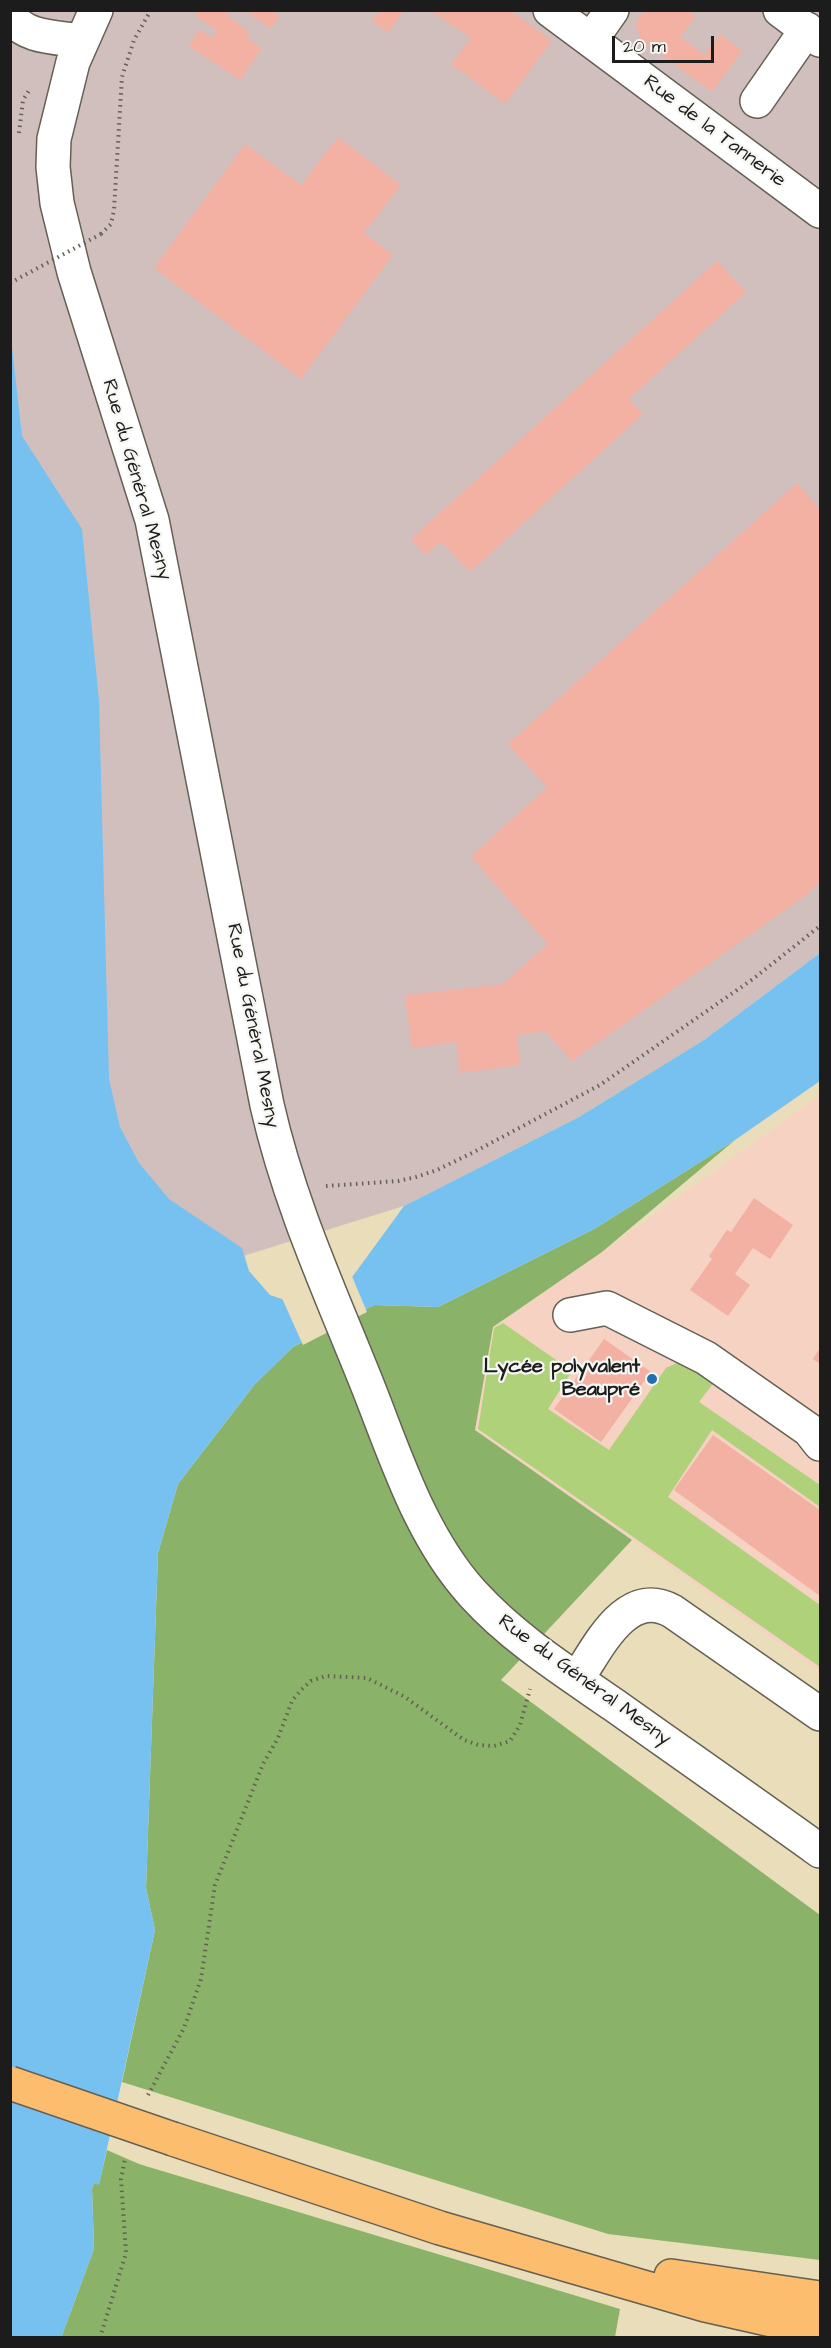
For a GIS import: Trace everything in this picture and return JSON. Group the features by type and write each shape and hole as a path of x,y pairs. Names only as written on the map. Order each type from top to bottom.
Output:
{"main road":[{"path":"10,2083 440,2228 705,2305 820,2331"},
{"path":"440,2228 678,2278 820,2298"}],"street":[{"name":"Rue du Général Mesny","path":"96,10 78,51 54,138 53,167 57,203 74,272 152,520 267,1105 290,1194 303,1230 422,1514 458,1575 492,1613 577,1679 820,1851"},
{"name":"Rue de la Tannerie","path":"550,10 820,211"},
{"path":"591,40 612,10"},
{"path":"757,101 814,34 780,10"},
{"path":"10,15 16,25 28,32 78,51"},
{"path":"570,1315 607,1308 706,1358 809,1430 820,1444"},
{"path":"577,1679 617,1621 637,1607 651,1604 672,1611 820,1714"}],"path":[{"path":"10,283 101,234 111,224 114,210 122,77 134,40 151,10"},
{"path":"19,138 23,100 39,72 78,51"},
{"path":"39,256 43,268"},
{"path":"290,1194 346,1183 407,1179 437,1170 474,1152 600,1085 753,979 820,926"},
{"path":"148,2096 184,2028 201,1979 215,1885 263,1764 278,1738 291,1701 301,1690 311,1681 326,1676 367,1678 405,1697 464,1740 478,1745 494,1746 510,1741 520,1725 532,1682"},
{"path":"100,2337 126,2253 121,2179 127,2152"}],"shaded area":[{"path":"11,11 820,11 820,953 704,1040 579,1117 404,1206 121,1294 11,1386"},
{"name":"Lycée polyvalent Beaupré","path":"820,1095 820,1672 475,1430 493,1327 602,1252"}],"green space":[{"path":"735,1140 602,1252 493,1327 475,1430 632,1540 501,1680 820,1915 820,2260 608,2234 122,2082 155,1930 146,1888 158,1553 178,1484 255,1384 293,1347 374,1305 438,1307 596,1228"},
{"path":"503,1323 572,1371 548,1409 609,1450 666,1368 681,1361 715,1381 699,1402 820,1485 820,1507 712,1430 668,1497 820,1605 820,1667 478,1429 494,1328"},
{"path":"107,2150 139,2164 620,2309 615,2337 61,2338 94,2249 92,2189 94,2183 99,2184"}],"water":[{"path":"10,330 22,436 82,529 99,701 109,1079 120,1127 139,1163 169,1199 242,1248 249,1271 270,1295 291,1302 323,1299 350,1280 404,1206 579,1117 704,1040 820,953 820,1081 735,1140 596,1228 438,1307 374,1305 293,1347 255,1384 178,1484 158,1553 146,1888 155,1930 99,2185 94,2183 92,2189 94,2249 61,2338 10,2337"}],"pier":[{"path":"351,1274 367,1312 303,1345 281,1296 291,1299 322,1296"}],"building":[{"path":"197,10 231,10 227,16 250,32 247,38 262,48 240,80 189,46 199,30 212,38 217,31 195,15"},
{"path":"245,10 273,10 280,16 270,29"},
{"path":"380,10 404,10 388,33 372,21"},
{"path":"429,10 510,10 552,41 505,104 451,64 471,38"},
{"path":"645,10 689,10 696,16 680,37 705,55 720,34 742,51 712,92 640,39 636,22"},
{"path":"338,137 401,185 364,233 393,255 301,379 154,268 245,144 301,185"},
{"path":"717,261 746,292 629,399 643,414 470,572 441,542 425,555 411,539"},
{"path":"797,483 820,509 820,882 809,893 572,1061 545,1031 517,1035 520,1065 460,1073 456,1042 412,1048 405,995 503,984 548,944 471,857 547,787 508,744"},
{"path":"754,1198 793,1225 770,1259 753,1248 735,1274 750,1285 728,1316 690,1290 712,1259 709,1256 727,1230 731,1232"},
{"path":"604,1339 651,1372 601,1442 554,1409"},
{"path":"820,1348 820,1364 813,1359"},
{"path":"713,1435 820,1510 820,1596 674,1490"}],"place":[{"name":"Lycée polyvalent Beaupré","path":"652,1379"}]}
